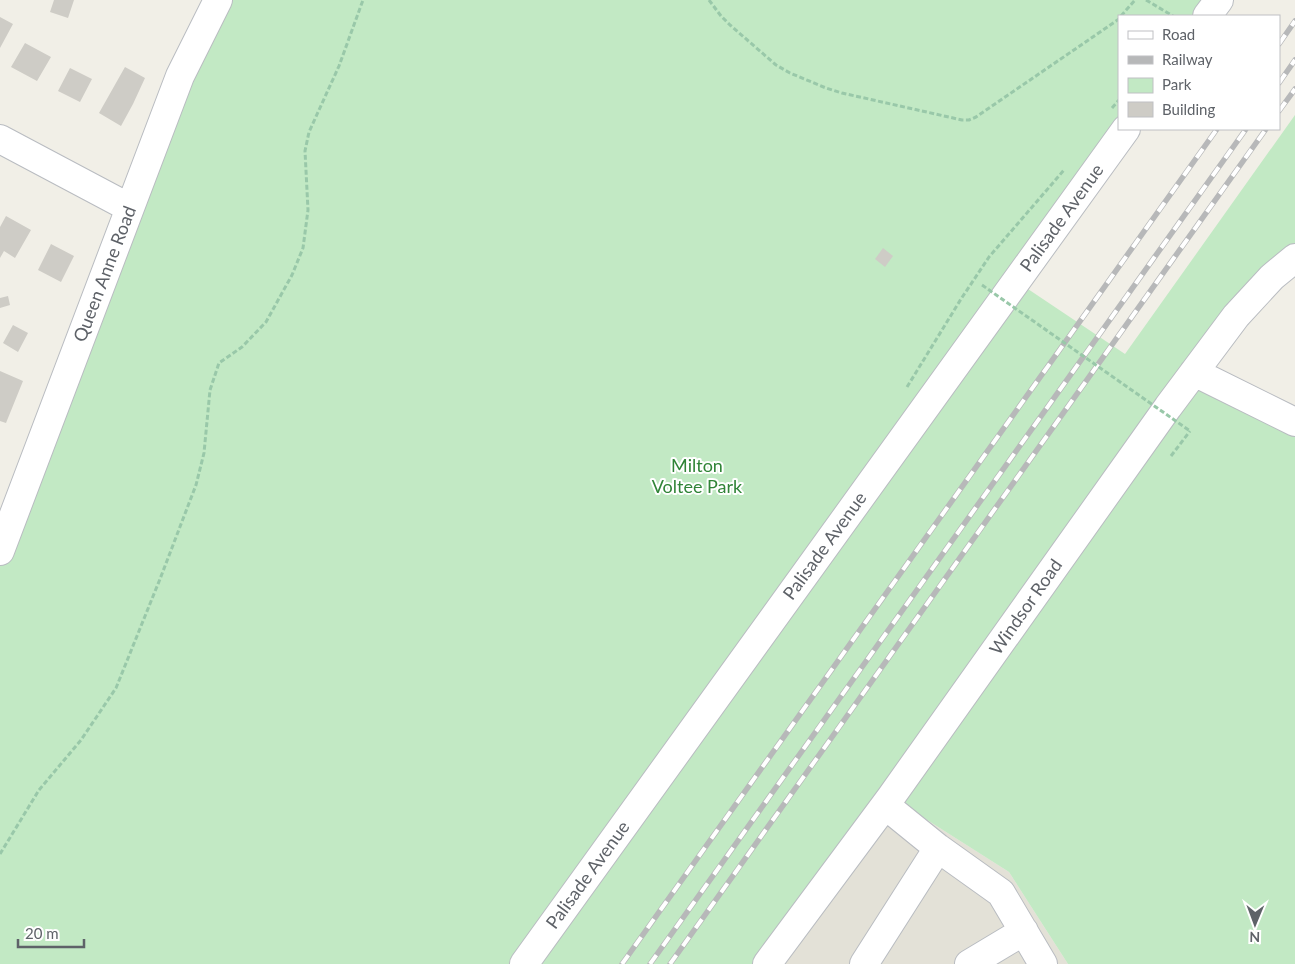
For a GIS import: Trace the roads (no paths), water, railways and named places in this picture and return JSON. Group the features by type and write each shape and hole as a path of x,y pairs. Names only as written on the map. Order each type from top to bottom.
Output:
{"street":[{"name":"Queen Anne Road","path":"0,552 10,490 130,208 180,76 218,0"},
{"path":"1208,15 1218,0"},
{"name":"Palisade Avenue","path":"524,964 1125,130"},
{"path":"0,139 130,208"},
{"name":"Windsor Road","path":"767,964 885,804 1194,372 1236,316 1272,277 1295,258"},
{"path":"1194,372 1295,422"},
{"path":"885,804 938,848 1001,893 1043,964"},
{"path":"864,964 938,848"},
{"path":"969,964 1024,931"}],"railway":[{"path":"1280,43 1295,21"},
{"path":"1280,82 1295,60"},
{"path":"1280,110 1295,89"},
{"path":"622,964 1216,130"},
{"path":"650,964 1245,130"},
{"path":"670,964 1265,130"}],"park label":[{"name":"Milton Voltee Park","path":"697,476"}]}
